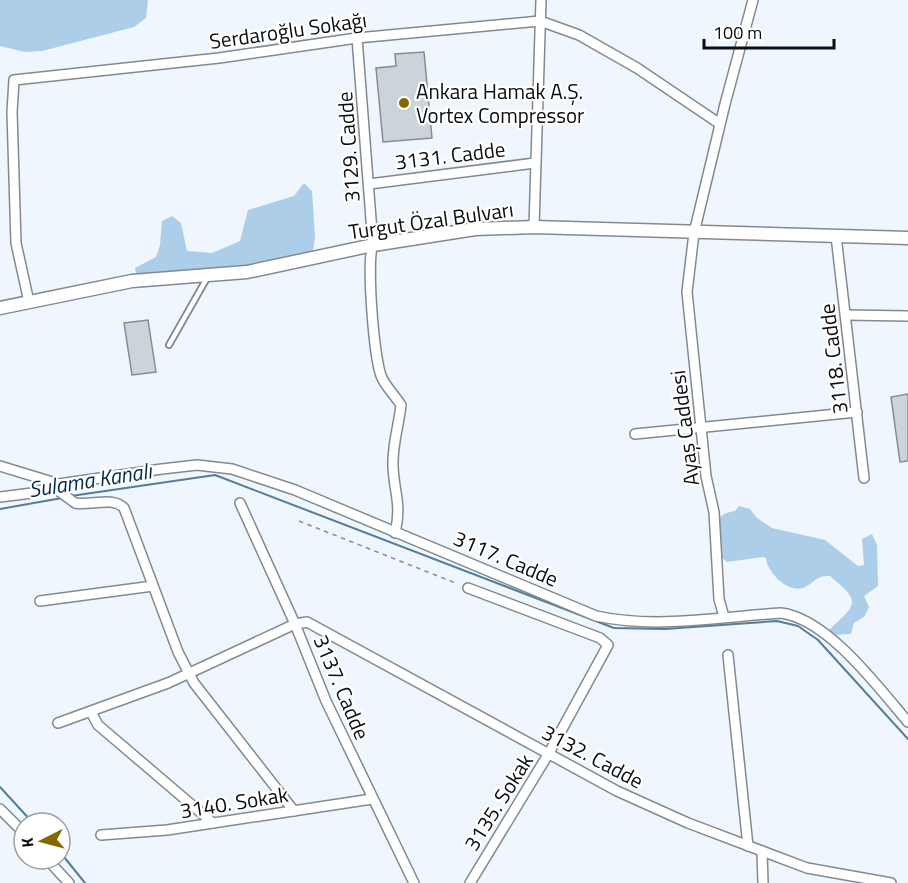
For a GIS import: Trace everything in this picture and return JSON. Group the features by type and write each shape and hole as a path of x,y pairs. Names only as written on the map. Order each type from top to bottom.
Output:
{"street":[{"path":"534,227 541,0"},
{"name":"Ayaş Caddesi","path":"724,617 719,599 714,512 706,476 687,292 694,233 753,0"},
{"name":"Serdaroğlu Sokağı","path":"28,302 16,233 12,112 14,80 219,58 357,38 540,21 579,35 637,68 720,124"},
{"name":"3129. Cadde","path":"357,38 373,245 369,252 369,272 378,362 382,378 401,405 393,447 393,467 400,512 395,532"},
{"name":"3131. Cadde","path":"369,184 535,163"},
{"name":"Turgut Özal Bulvarı","path":"0,308 132,281 248,272 373,245 475,229 534,227 908,238"},
{"name":"3118. Cadde","path":"836,236 864,478"},
{"path":"846,315 908,316"},
{"path":"635,434 857,412"},
{"name":"3117. Cadde","path":"0,498 32,493 56,485 197,465 232,469 295,490 596,616 633,622 781,612 793,614 814,626 853,661 908,722"},
{"path":"0,466 56,485 75,503 120,503 124,508 177,652 194,683 294,811"},
{"name":"3137. Cadde","path":"240,503 295,624 326,701 414,883"},
{"path":"40,601 153,586"},
{"name":"3135. Sokak","path":"468,588 600,638 608,645 549,753 470,883"},
{"name":"3132. Cadde","path":"295,624 307,622 617,791 688,823 807,868 891,883"},
{"path":"58,723 168,683 295,624"},
{"path":"728,655 748,846"},
{"path":"91,712 98,724 213,823"},
{"name":"3140. Sokak","path":"101,835 167,830 372,799"},
{"path":"0,809 12,821"},
{"path":"762,851 763,883"},
{"path":"58,871 69,883"}],"lane":[{"path":"169,345 209,276"}],"path":[{"path":"300,522 468,588"}],"shaded area":[{"path":"0,0 148,0 146,18 134,27 42,51 25,52 0,46"},
{"path":"304,183 312,191 315,238 313,250 272,262 229,269 142,276 136,273 135,268 156,257 160,245 162,221 172,216 181,223 187,251 212,253 240,241 248,210 294,196"},
{"path":"739,506 750,509 757,518 772,528 825,540 858,566 864,565 862,539 872,534 877,545 878,586 864,596 869,607 864,617 854,623 851,634 833,635 828,631 845,615 852,604 848,592 830,576 819,578 799,589 793,588 775,576 766,558 727,562 722,558 719,520 722,515 735,511"}],"building":[{"name":"Ankara Hamak A.Ş. Vortex Compressor","path":"424,52 432,138 383,142 376,68 396,66 395,54"},
{"path":"148,320 156,372 132,375 124,323"},
{"path":"908,394 908,461 900,462 891,397"}],"waterway":[{"path":"71,496 215,475 614,628 665,629 777,621 798,626 818,640 908,739"},
{"name":"Sulama Kanalı","path":"0,509 62,498"},
{"name":"Sulama Kanalı","path":"0,787 22,811"},
{"name":"Sulama Kanalı","path":"72,867 85,883"}],"place":[{"name":"Ankara Hamak A.Ş. Vortex Compressor","path":"404,103"}]}
